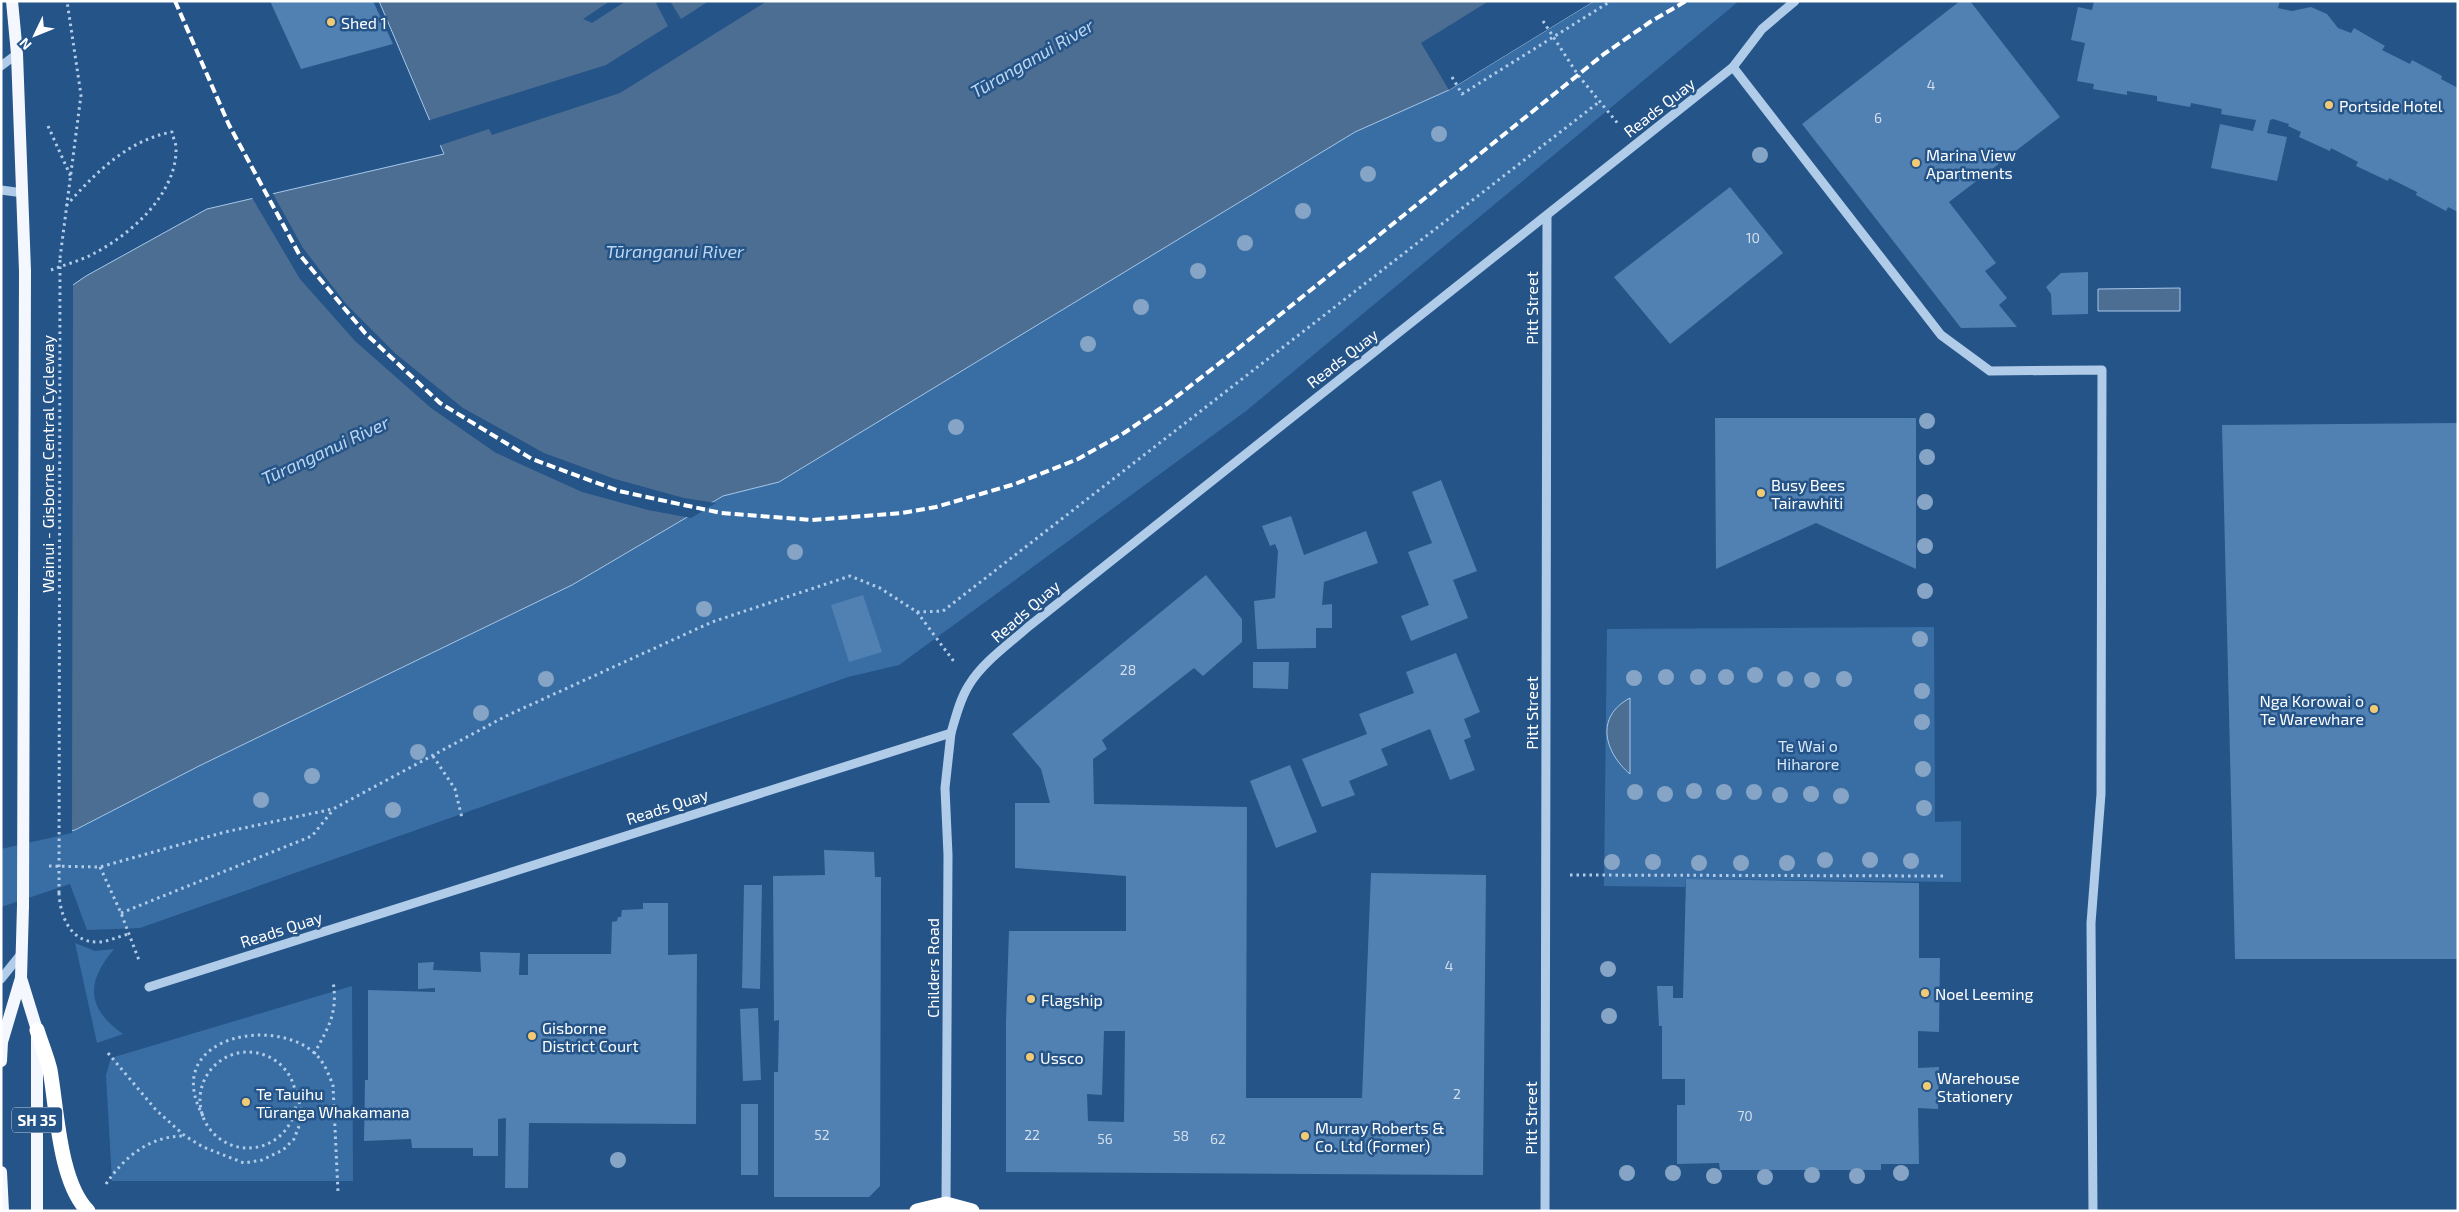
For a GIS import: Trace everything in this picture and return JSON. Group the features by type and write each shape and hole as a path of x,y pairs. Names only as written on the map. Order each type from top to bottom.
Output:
{"highway":[{"name":"SH 35","path":"37,1030 50,1068 68,1176 75,1194 88,1211"},
{"path":"917,1211 946,1204 972,1211"}],"main road":[{"name":"SH 35","path":"1,1061 2,1042 21,978 23,952 25,271 17,54 12,1"},
{"name":"SH 35","path":"21,978 37,1030 37,1211"},
{"path":"1,1172 3,1211"}],"street":[{"name":"Reads Quay","path":"148,987 952,732 958,709 970,684 998,654 1069,592 1733,67 1762,29 1796,1"},
{"path":"1,66 17,54"},
{"path":"1733,67 1941,335 1990,371 2102,370 2101,794 2091,923 2093,1211"},
{"path":"1,190 23,193"},
{"name":"Pitt Street","path":"1545,1211 1546,216"},
{"name":"Childers Road","path":"946,1204 948,855 945,788 952,732"},
{"path":"1,979 23,952"}],"path":[{"name":"Wainui - Gisborne Central Cycleway","path":"67,1 81,94 60,258 60,909 69,927 85,938 100,942 128,934"},
{"path":"1452,77 1462,94 1611,1"},
{"path":"1543,21 1552,38 1599,102 1636,144"},
{"path":"917,612 943,611 1599,102"},
{"path":"66,206 90,179 121,153 156,135 172,132 176,150 170,176 155,204 150,211 121,237 105,247"},
{"path":"72,867 100,867 225,832 333,809 506,716 712,622 850,576 880,588 917,612 970,684"},
{"path":"433,756 455,788 462,818"},
{"path":"121,913 312,836 333,809"},
{"path":"100,867 121,913 148,987"},
{"path":"1546,876 1947,876"},
{"path":"1932,876 1932,883"},
{"path":"314,1054 333,1018 335,1008 333,981"},
{"path":"292,1083 296,1093 295,1109 290,1124 280,1136 267,1144 252,1148 236,1147 222,1141 210,1130 195,1102 192,1078 196,1064 206,1054 217,1046 248,1036 274,1035 295,1042 314,1054 329,1074 333,1086 338,1192"},
{"path":"108,1053 156,1110 185,1136 203,1147 244,1163 262,1160 283,1150 294,1139 303,1116 302,1104 282,1066 268,1056 253,1052 237,1053 222,1060 210,1070 202,1084 199,1100 203,1116"},
{"path":"106,1184 132,1155 148,1143 166,1136 185,1136"}],"green space":[{"path":"1594,1 1739,1 1246,411 899,665 848,677 140,928 87,930 70,884 1,907 1,846 75,830 199,766 572,585 723,496 779,482 1355,132 1449,90"},
{"name":"Te Wai o Hiharore","path":"1934,627 1935,822 1961,821 1961,882 1686,879 1685,887 1604,886 1607,629"},
{"path":"75,943 95,951 114,949 98,973 94,994 102,1014 123,1034 97,1043"},
{"path":"352,986 353,1181 112,1181 106,1075 111,1058"}],"water":[{"name":"Tūranganui River","path":"379,1 1594,1 1449,90 1355,132 779,482 723,496 572,585 199,766 75,830 1,846 1,334 86,276 207,209 444,154"},
{"path":"2180,288 2180,311 2098,311 2098,289"},
{"path":"1630,698 1630,774 1614,756 1607,735 1611,715"}],"pier":[{"path":"610,1 626,1 592,23 583,19"},
{"path":"655,1 670,1 681,19 709,1 767,1 620,93 492,135 489,129 438,146 427,121 606,65 668,26"},
{"path":"1489,1 1594,1 1449,90 1421,43"},
{"path":"272,192 303,248 346,304 396,354 463,408 544,453 615,479 684,498 716,503 691,518 648,510 582,492 496,453 431,408 355,341 300,279 251,196"},
{"path":"73,282 72,833 1,849 1,331"}],"building":[{"name":"Shed 1","path":"270,1 373,1 393,44 301,69"},
{"name":"Marina View Apartments","path":"1960,1 1970,1 2060,117 1949,202 1996,263 1985,271 2007,298 1999,305 2017,327 1961,328 1802,124"},
{"name":"Portside Hotel","path":"2094,1 2280,1 2278,8 2292,11 2311,7 2327,14 2338,28 2351,33 2354,28 2385,46 2382,50 2410,64 2412,60 2442,76 2441,79 2458,88 2458,212 2448,207 2446,211 2416,195 2417,192 2389,178 2388,181 2356,166 2358,162 2331,148 2330,151 2299,137 2301,132 2288,126 2289,124 2273,119 2270,120 2267,133 2287,137 2277,181 2211,168 2220,124 2253,131 2256,120 2221,114 2222,109 2191,103 2190,107 2157,101 2157,96 2127,91 2127,95 2093,89 2094,84 2077,81 2085,43 2071,40 2078,7 2092,10"},
{"path":"1730,187 1783,253 1670,344 1614,277"},
{"path":"2088,272 2088,314 2052,315 2051,294 2046,287 2061,273"},
{"path":"1715,418 1916,418 1916,569 1816,523 1716,569"},
{"path":"2458,423 2458,959 2235,959 2222,425"},
{"path":"1441,480 1477,571 1453,580 1468,618 1411,641 1401,616 1429,605 1408,552 1432,543 1412,492"},
{"path":"1291,516 1304,555 1366,531 1378,563 1324,582 1322,605 1332,604 1332,628 1316,628 1316,648 1257,649 1254,601 1275,598 1278,551 1275,544 1270,546 1262,526"},
{"path":"1206,575 1242,619 1242,642 1203,676 1194,668 1102,740 1107,749 1093,759 1094,804 1247,807 1246,1098 1362,1098 1371,873 1486,875 1483,1175 1006,1172 1006,1021 1009,931 1126,931 1126,876 1015,868 1015,803 1050,803 1041,769 1012,734","holes":["1104,1031 1125,1031 1124,1122 1088,1121 1087,1094 1102,1095"]},
{"path":"863,595 882,652 849,662 831,605"},
{"path":"1456,653 1480,712 1464,719 1471,737 1464,740 1475,770 1450,780 1430,729 1381,749 1388,765 1349,781 1355,795 1322,807 1302,759 1367,734 1359,714 1414,693 1406,672"},
{"path":"1253,662 1289,662 1288,689 1253,688"},
{"path":"1290,765 1317,832 1276,848 1250,781"},
{"path":"824,850 874,852 875,877 881,877 880,1186 869,1197 774,1197 774,1072 778,1072 779,1020 774,1021 773,876 825,875"},
{"path":"1686,879 1919,883 1919,958 1940,958 1939,1032 1918,1031 1918,1068 1939,1067 1938,1109 1918,1108 1919,1164 1881,1164 1881,1170 1720,1170 1719,1163 1677,1164 1677,1105 1685,1105 1685,1079 1662,1079 1662,1026 1659,1026 1657,986 1673,986 1673,998 1683,998"},
{"path":"744,885 762,885 760,989 742,988"},
{"name":"Gisborne District Court","path":"643,903 668,903 668,955 697,954 696,1124 529,1123 528,1188 505,1188 506,1118 498,1119 498,1156 473,1156 473,1148 412,1148 411,1139 364,1141 365,1080 368,1080 368,990 435,992 435,988 418,989 418,963 434,962 433,970 481,972 480,952 520,953 519,975 528,975 528,954 611,954 612,922 617,921 618,917 621,917 622,910 643,909"},
{"path":"758,1008 761,1080 743,1081 740,1009"},
{"path":"741,1104 758,1104 758,1175 741,1175"}],"railway":[{"path":"175,1 229,125 299,254 365,333 440,403 532,459 619,491 721,513 811,520 902,513 936,507 1015,484 1078,459 1124,433 1167,404 1230,355 1604,54 1650,22 1686,1"}],"place":[{"name":"Shed 1","path":"331,22"},
{"name":"Portside Hotel","path":"2329,105"},
{"name":"Marina View Apartments","path":"1916,163"},
{"name":"Busy Bees Tairawhiti","path":"1761,493"},
{"name":"Nga Korowai o Te Warewhare","path":"2374,709"},
{"name":"Noel Leeming","path":"1925,993"},
{"name":"Flagship","path":"1031,999"},
{"name":"Gisborne District Court","path":"532,1036"},
{"name":"Ussco","path":"1030,1057"},
{"name":"Warehouse Stationery","path":"1927,1086"},
{"name":"Te Tauihu Tūranga Whakamana","path":"246,1102"},
{"name":"Murray Roberts & Co. Ltd (Former)","path":"1305,1136"}]}
